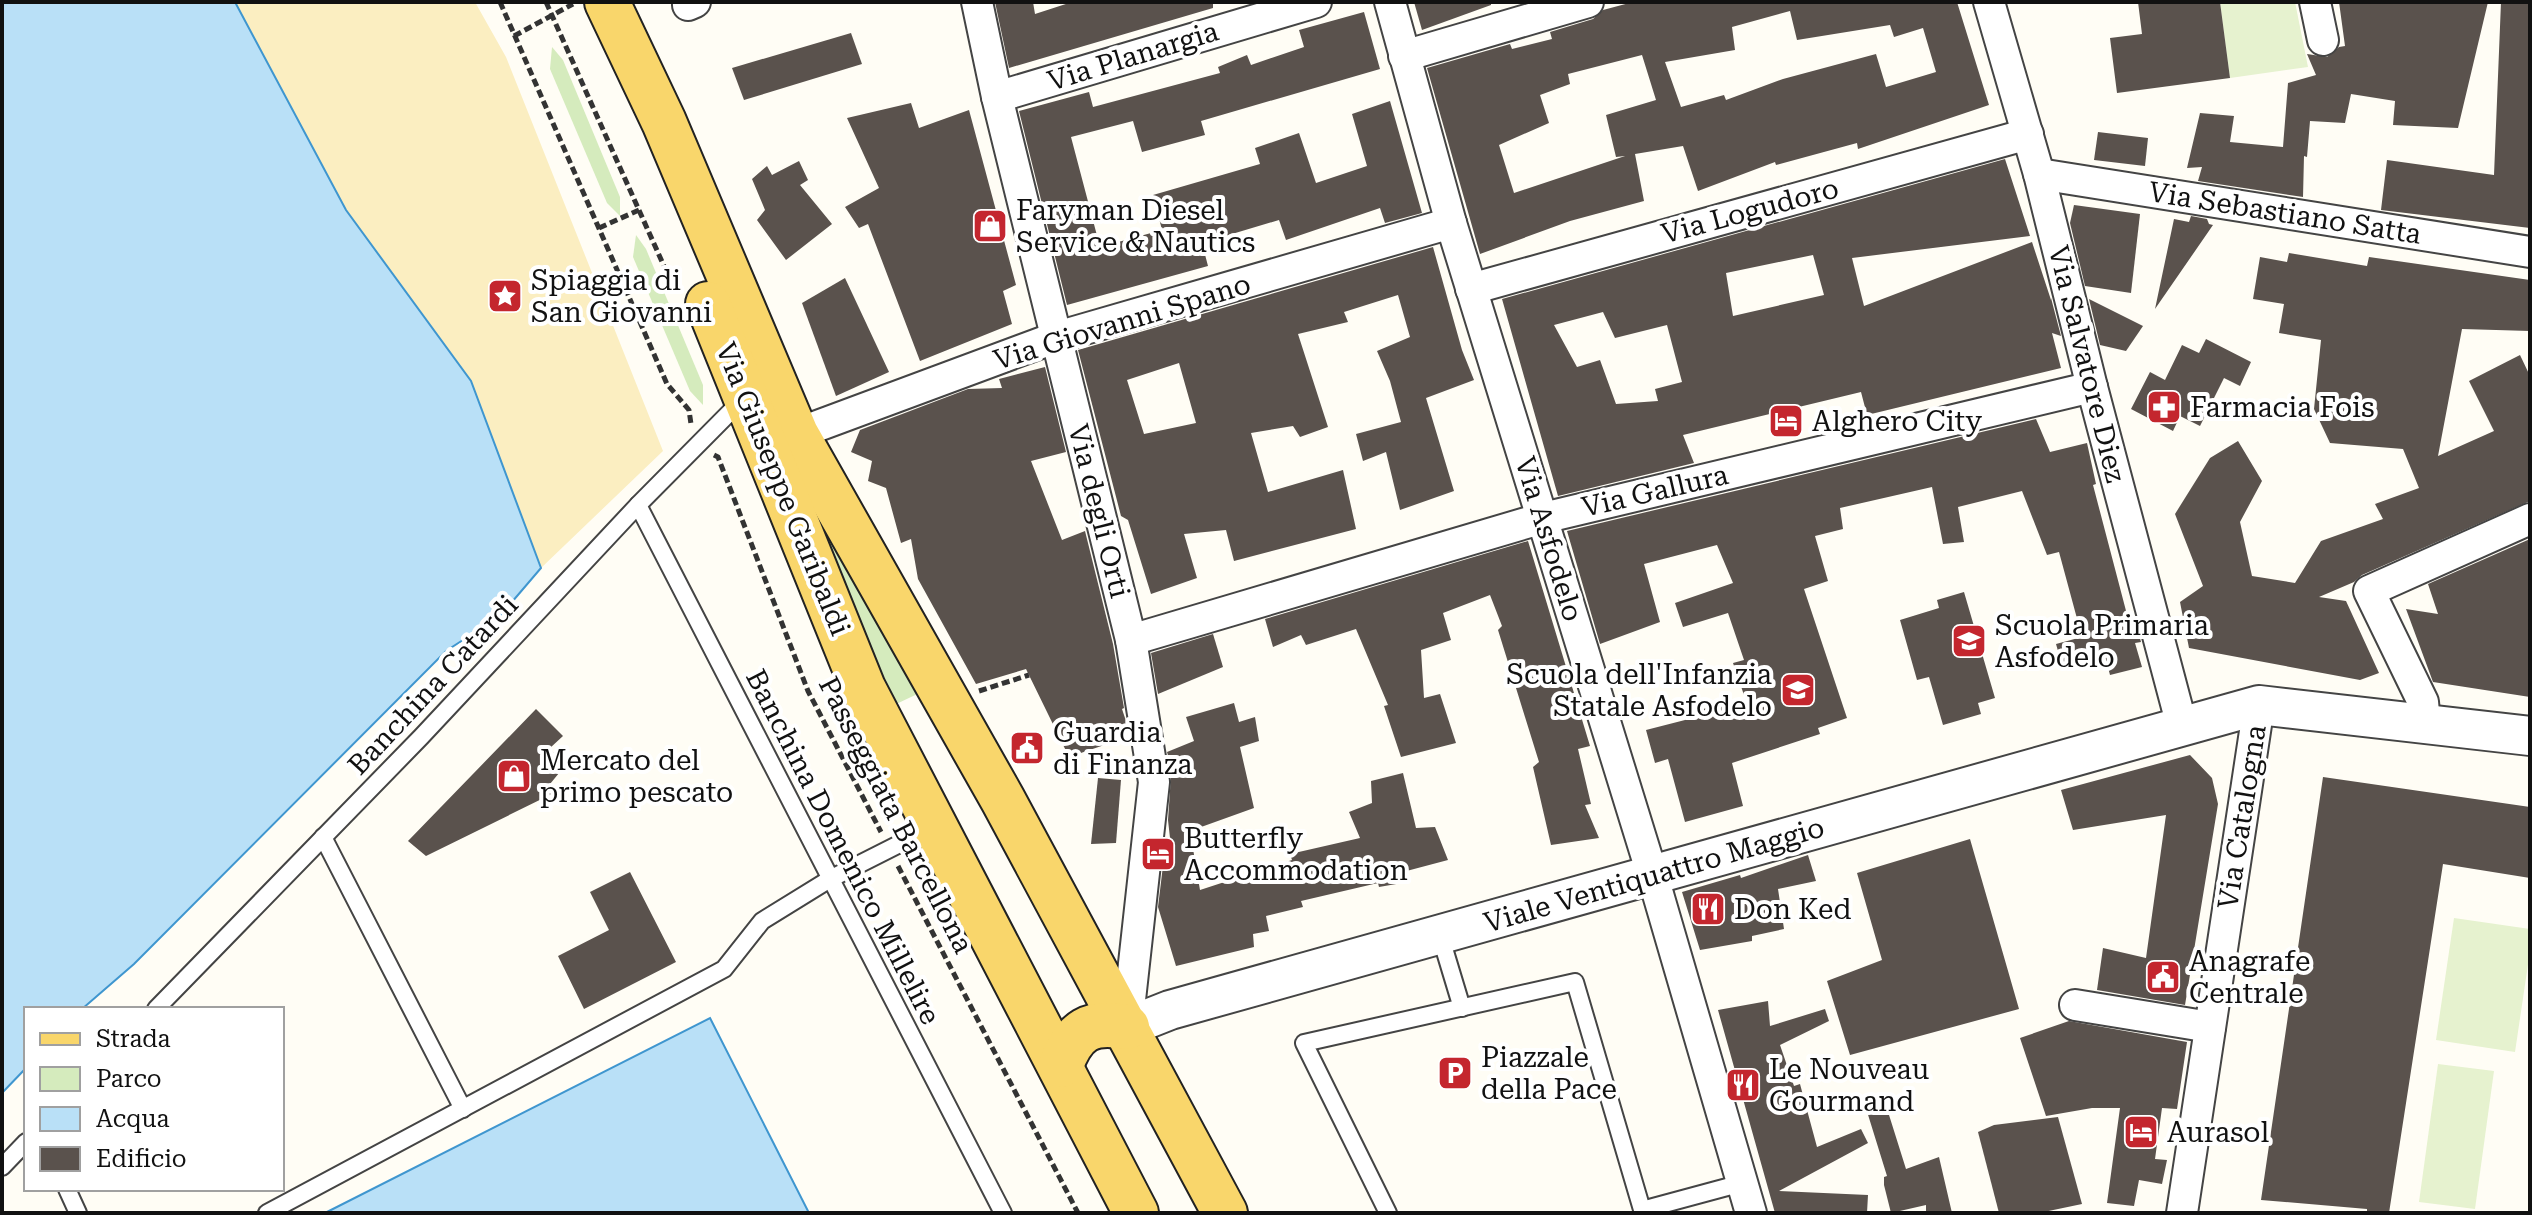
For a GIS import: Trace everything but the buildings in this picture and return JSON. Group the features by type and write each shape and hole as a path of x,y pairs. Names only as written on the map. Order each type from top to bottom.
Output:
{"main road":[{"name":"Via Giuseppe Garibaldi","path":"575,2 761,390 809,498 948,701 1225,1213"},
{"name":"Via Giuseppe Garibaldi","path":"607,2 664,122 761,390 796,434 809,498 863,688 1136,1213"},
{"path":"987,770 987,781 952,804 934,804 935,823 949,833 957,822 990,804 1000,804 1008,809"},
{"path":"1061,1065 1069,1044 1087,1028 1107,1023 1127,1027"}],"street":[{"name":"Via degli Orti","path":"977,2 997,97 1131,640 1154,782 1127,1027"},
{"name":"Via Planargia","path":"997,97 1316,2"},
{"name":"Via Asfodelo","path":"1390,2 1451,223 1653,877 1751,1213"},
{"path":"1404,56 1588,2"},
{"name":"Via Salvatore Diez","path":"1989,2 2039,174 2182,726"},
{"path":"2315,2 2323,40"},
{"name":"Via Logudoro","path":"1471,289 2028,134"},
{"name":"Via Sebastiano Satta","path":"2039,174 2530,252"},
{"name":"Via Giovanni Spano","path":"796,434 1057,337 1451,223"},
{"name":"Via Gallura","path":"1131,640 1543,518 2092,387"},
{"path":"2425,723 2423,702 2369,591 2530,519"},
{"path":"2259,705 2530,736"},
{"name":"Viale Ventiquattro Maggio","path":"1127,1027 1170,1010 2259,705"},
{"name":"Via Catalogna","path":"2182,1213 2259,705"},
{"path":"2075,1005 2210,1027"}],"lane":[{"name":"Banchina Catardi","path":"158,1007 638,505 761,390"},
{"name":"Banchina Domenico Millelire","path":"638,505 1003,1213"},
{"path":"267,1213 724,969 762,921 830,879 935,823"},
{"path":"323,837 463,1109"},
{"path":"1440,935 1462,1008"},
{"path":"1388,1213 1304,1043 1575,982 1642,1212 1742,1183"},
{"path":"2,1167 24,1144"},
{"path":"68,1191 78,1213"}],"path":[{"path":"500,2 667,384 689,410 694,450"},
{"path":"514,36 575,2"},
{"path":"599,228 639,210"},
{"name":"Passeggiata Barcellona","path":"694,450 718,457 808,691 1078,1213"},
{"path":"948,701 1029,675"}],"green space":[{"path":"2220,2 2295,2 2308,67 2230,78"},
{"path":"552,47 563,60 620,197 620,216 607,203 550,69"},
{"path":"636,235 646,249 703,385 703,405 690,391 633,257"},
{"path":"814,495 928,689 892,706 805,501"},
{"path":"2454,918 2530,929 2530,951 2515,1052 2436,1040"},
{"path":"2438,1064 2494,1071 2475,1209 2419,1202"}],"sand":[{"name":"Spiaggia di San Giovanni","path":"235,2 475,2 506,57 663,451 541,568 471,381 346,210"}],"water":[{"path":"2,2 235,2 346,210 471,381 541,568 500,616 446,651 134,964 84,1007 24,1007 24,1070 2,1093"},
{"path":"710,1018 809,1213 325,1213"}],"place":[{"name":"Faryman Diesel Service & Nautics","path":"990,226"},
{"name":"Spiaggia di San Giovanni","path":"505,296"},
{"name":"Farmacia Fois","path":"2164,407"},
{"name":"Alghero City","path":"1786,421"},
{"name":"Scuola Primaria Asfodelo","path":"1969,641"},
{"name":"Scuola dell'Infanzia Statale Asfodelo","path":"1798,690"},
{"name":"Guardia di Finanza","path":"1027,748"},
{"name":"Mercato del primo pescato","path":"514,776"},
{"name":"Butterfly Accommodation","path":"1158,854"},
{"name":"Don Ked","path":"1708,909"},
{"name":"Anagrafe Centrale","path":"2163,977"},
{"name":"Piazzale della Pace","path":"1455,1073"},
{"name":"Le Nouveau Gourmand","path":"1743,1085"},
{"name":"Aurasol","path":"2141,1132"}]}
